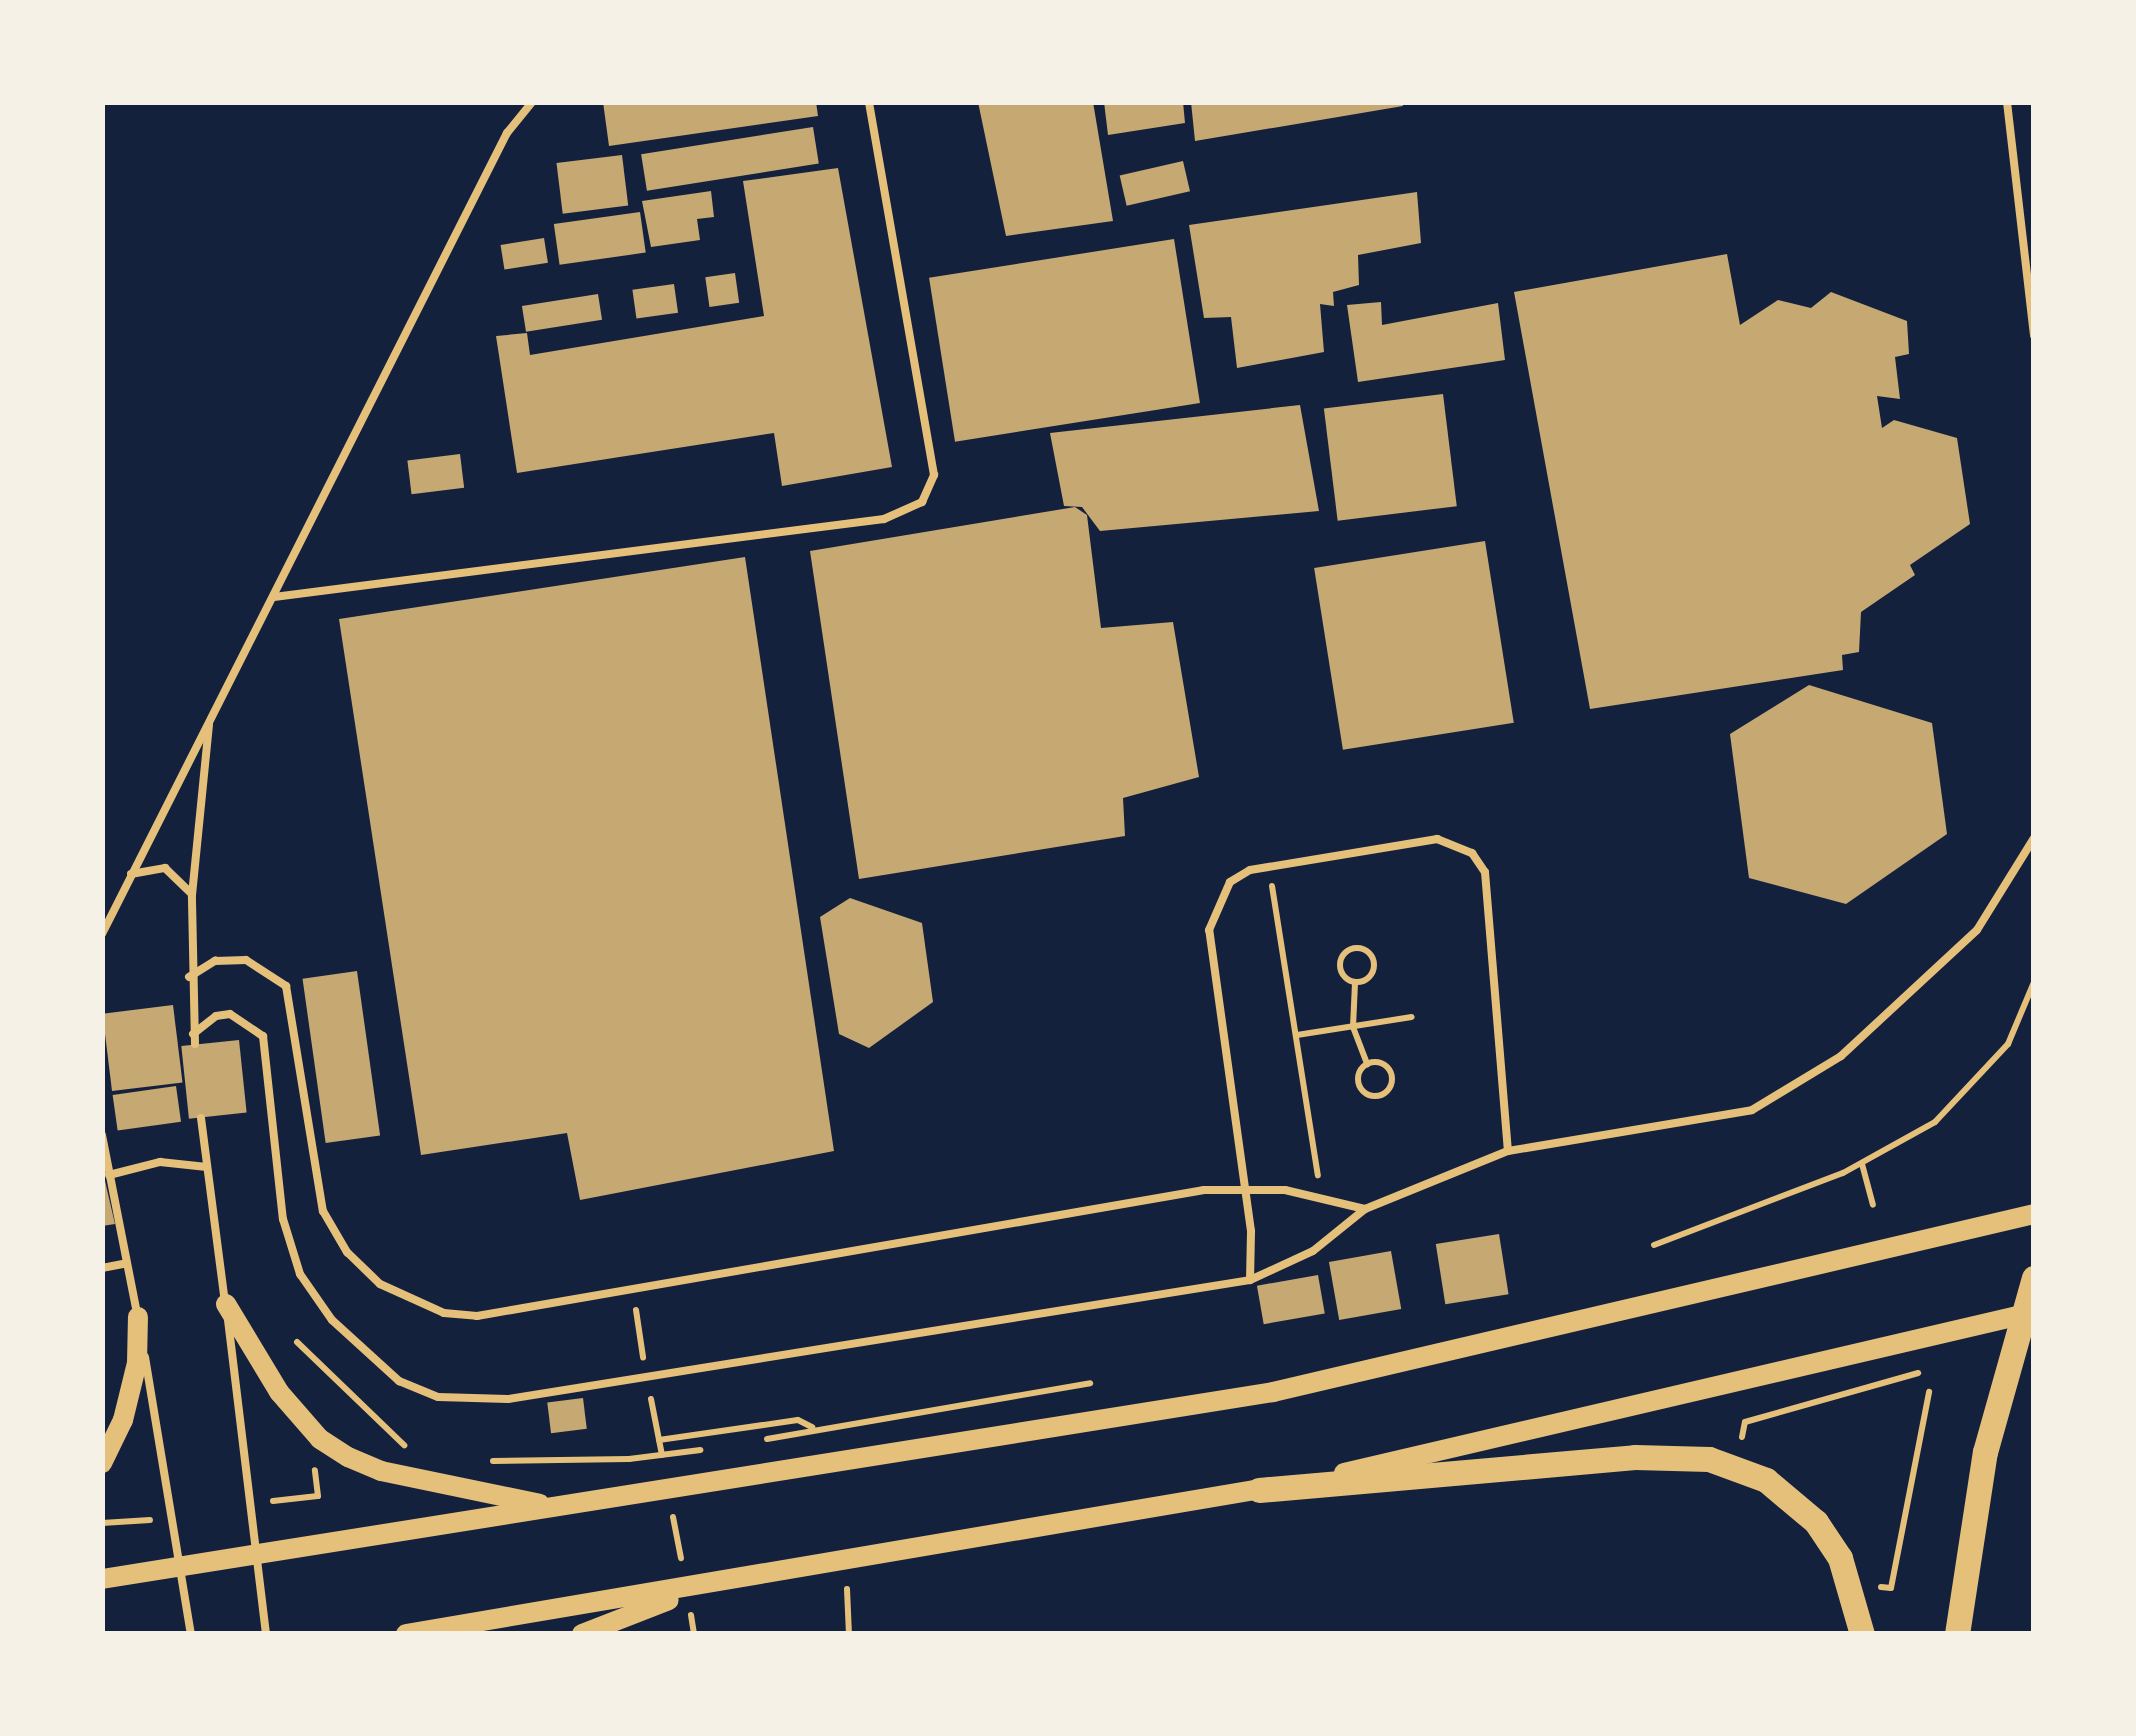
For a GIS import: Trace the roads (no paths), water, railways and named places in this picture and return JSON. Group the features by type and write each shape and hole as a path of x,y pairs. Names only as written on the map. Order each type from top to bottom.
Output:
{"main road":[{"path":"102,1579 1273,1392 2034,1214"},
{"path":"1957,1634 1985,1452 2028,1313 2034,1278"},
{"path":"226,1304 279,1392 320,1438 348,1457 380,1471 557,1507"},
{"path":"406,1634 845,1563 1259,1490 2028,1313"},
{"path":"102,1463 123,1420 137,1363 138,1317"},
{"path":"1259,1490 1578,1461 1709,1459 1766,1480 1816,1522 1840,1558 1862,1634"},
{"path":"582,1634 708,1585"}],"lane":[{"path":"102,934 507,133 532,102"},
{"path":"274,597 884,519 922,502 934,475 869,102"},
{"path":"2007,102 2034,334"},
{"path":"196,1044 189,977 192,896 210,721"},
{"path":"193,1034 216,1016 230,1014 263,1036 283,1219 300,1274 364,1353 398,1381 438,1397 549,1394 1250,1280 1314,1252 1365,1209 1508,1151 1638,1125 1715,1119 1752,1110 1794,1089 1841,1056 1977,930 2034,838"},
{"path":"1250,1280 1251,1231 1209,930 1230,882 1268,866 1437,839 1472,853 1485,872 1508,1151"},
{"path":"128,876 165,868 192,896"},
{"path":"189,977 216,961 246,960 286,986 294,1000 323,1212 346,1252 380,1284 444,1312 476,1316 633,1284 1243,1188 1321,1196 1365,1209"},
{"path":"202,1118 266,1634"},
{"path":"102,1135 138,1317 176,1568 191,1634"},
{"path":"110,1175 160,1162 207,1167"},
{"path":"102,1268 127,1263"}]}
